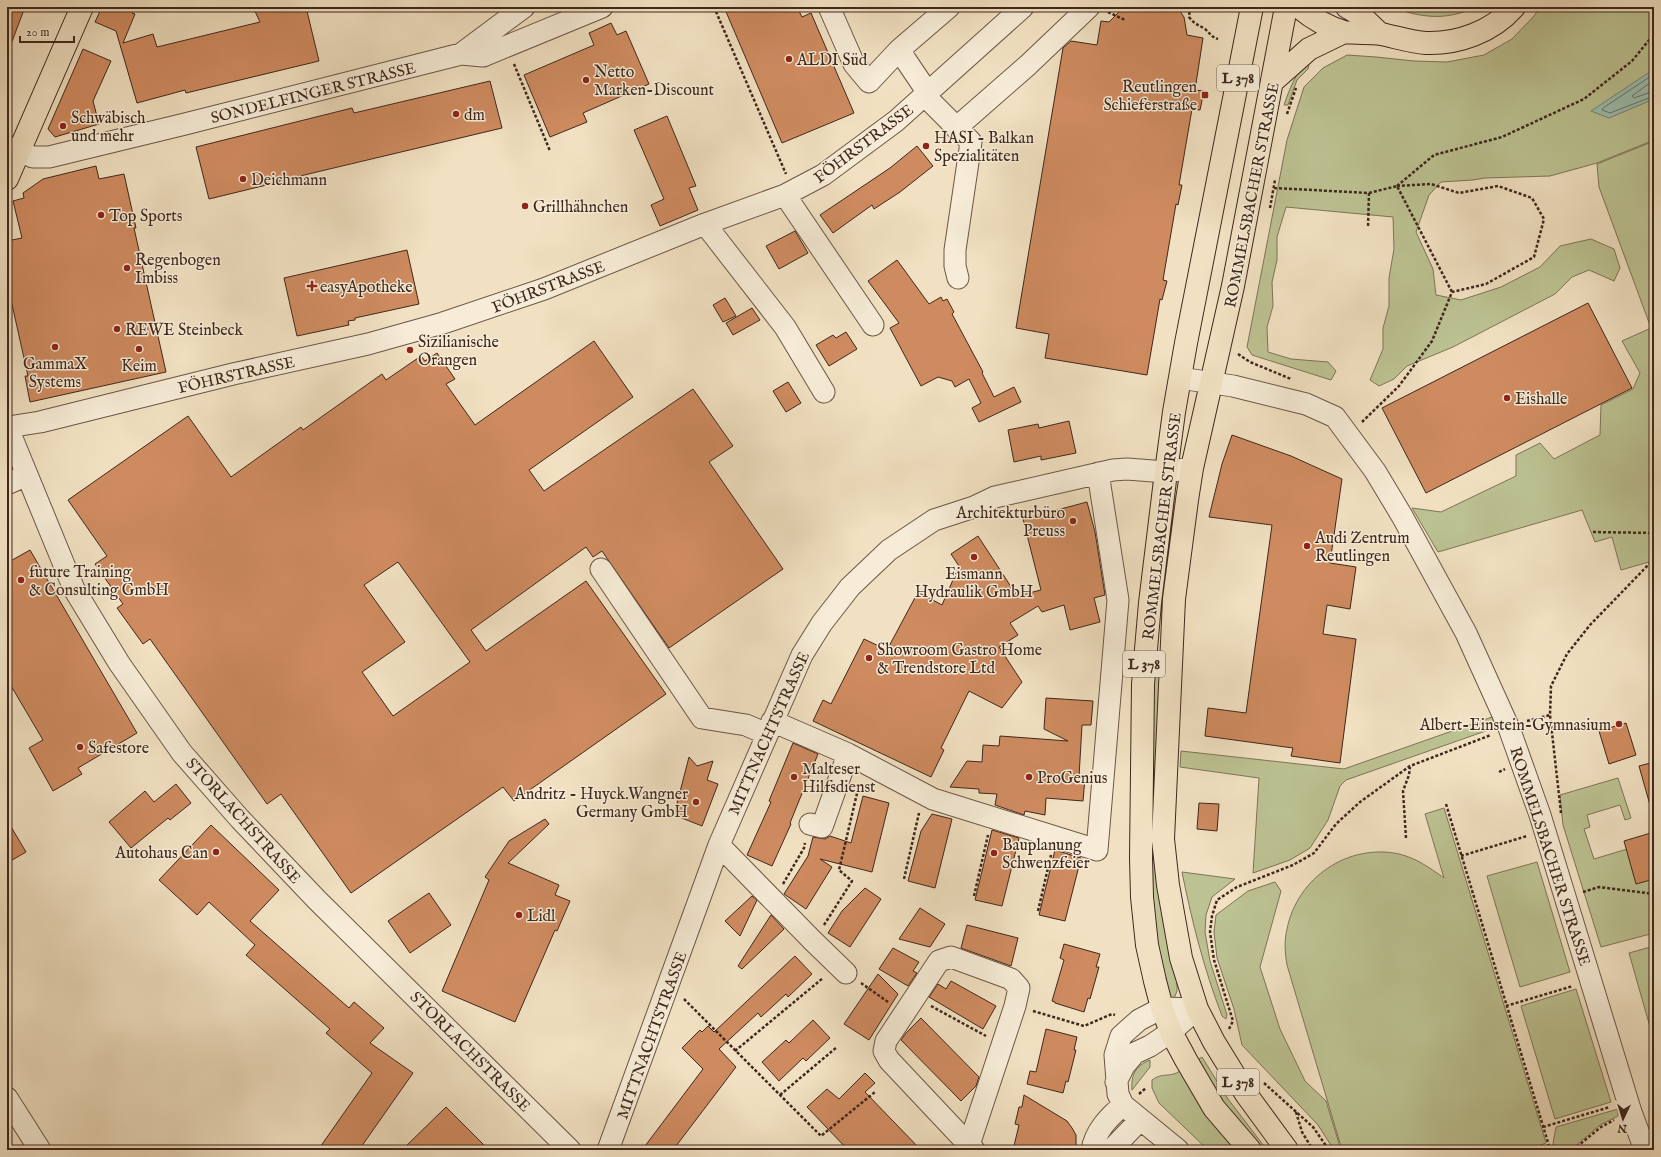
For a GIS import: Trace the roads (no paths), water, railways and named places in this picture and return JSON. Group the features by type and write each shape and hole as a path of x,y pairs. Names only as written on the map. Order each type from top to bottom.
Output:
{"main road":[{"path":"7,179 12,150 82,7"},
{"name":"ROMMELSBACHER STRASSE","path":"1250,1150 1214,1108 1171,1032 1162,1008 1153,976 1147,945 1142,897 1141,850 1143,684 1150,603 1166,472 1180,378 1252,7"},
{"name":"ROMMELSBACHER STRASSE","path":"1286,7 1228,314 1192,468 1174,599 1163,839 1168,884 1181,958 1197,1009 1214,1042 1242,1088 1287,1150"},
{"path":"1299,7 1318,21 1344,32 1380,34 1425,43 1445,42 1467,38 1481,32 1514,7"},
{"path":"1347,7 1359,14 1380,34"},
{"path":"1273,81 1309,49 1344,32"}],"street":[{"path":"461,54 524,7"},
{"name":"SONDELFINGER STRASSE","path":"12,150 32,157 49,157 461,54 483,56 602,7"},
{"path":"829,7 854,64 869,82 900,50 949,7"},
{"name":"FÖHRSTRASSE","path":"8,426 40,422 233,374 368,344 443,323 544,289 705,224 789,193 809,184 836,166 896,121 1022,7"},
{"path":"956,128 1028,65 1098,9"},
{"path":"900,50 926,94 956,128 971,142 955,250 955,266 958,278"},
{"path":"789,193 873,325"},
{"path":"705,224 785,327 824,392"},
{"name":"ROMMELSBACHER STRASSE","path":"1180,378 1233,386 1306,404 1335,417 1375,471 1443,588 1470,640 1509,728 1544,830 1622,1109 1645,1150"},
{"name":"STORLACHSTRASSE","path":"8,426 74,589 119,663 182,753 240,819 316,900 570,1150"},
{"name":"MITTNACHTSTRASSE","path":"608,1150 718,845 802,654 822,623 850,587 889,550 934,520 974,507 995,497 1113,470 1127,469 1166,472 1192,468"},
{"path":"601,569 702,718 769,728 848,754 933,799 1098,850 1118,600 1098,474"},
{"path":"7,484 27,475"},
{"path":"810,824 822,827 848,754"},
{"path":"718,845 812,941 837,973"},
{"path":"951,957 1011,979 1019,988 1015,1006 972,1147 889,1060 884,1051 886,1041 939,961 951,957"},
{"path":"1178,1150 1123,1105 1118,1094 1116,1082 1115,1055 1121,1036 1139,1020 1162,1008 1197,1009"},
{"path":"1116,1082 1124,1066 1135,1053 1150,1046 1171,1032 1197,1009"},
{"path":"7,1098 14,1126 40,1150"},
{"path":"1092,1150 1100,1128 1111,1115 1123,1105"},
{"path":"1112,1150 1140,1120"}],"water":[{"path":"1654,69 1654,99 1609,118 1591,111"}],"place":[{"name":"ALDI Süd","path":"789,59"},
{"name":"Netto Marken-Discount","path":"586,80"},
{"name":"Reutlingen Schieferstraße","path":"1205,95"},
{"name":"dm","path":"456,114"},
{"name":"Schwäbisch und mehr","path":"63,126"},
{"name":"HASI - Balkan Spezialitäten","path":"926,146"},
{"name":"Deichmann","path":"243,179"},
{"name":"Grillhähnchen","path":"525,206"},
{"name":"Top Sports","path":"101,215"},
{"name":"Regenbogen Imbiss","path":"127,268"},
{"name":"easyApotheke","path":"312,286"},
{"name":"REWE Steinbeck","path":"117,329"},
{"name":"GammaX Systems","path":"55,347"},
{"name":"Keim","path":"139,349"},
{"name":"Sizilianische Orangen","path":"410,350"},
{"name":"Eishalle","path":"1507,398"},
{"name":"Architekturbüro Preuss","path":"1073,521"},
{"name":"Audi Zentrum Reutlingen","path":"1307,546"},
{"name":"Eismann Hydraulik GmbH","path":"974,557"},
{"name":"future Training & Consulting GmbH","path":"21,580"},
{"name":"Showroom Gastro Home & Trendstore Ltd","path":"869,658"},
{"name":"Albert-Einstein-Gymnasium","path":"1619,724"},
{"name":"Safestore","path":"80,747"},
{"name":"Malteser Hilfsdienst","path":"794,777"},
{"name":"ProGenius","path":"1029,777"},
{"name":"Andritz - Huyck.Wangner Germany GmbH","path":"696,802"},
{"name":"Autohaus Can","path":"216,852"},
{"name":"Bauplanung Schwenzfeier","path":"994,853"},
{"name":"Lidl","path":"519,915"}]}
